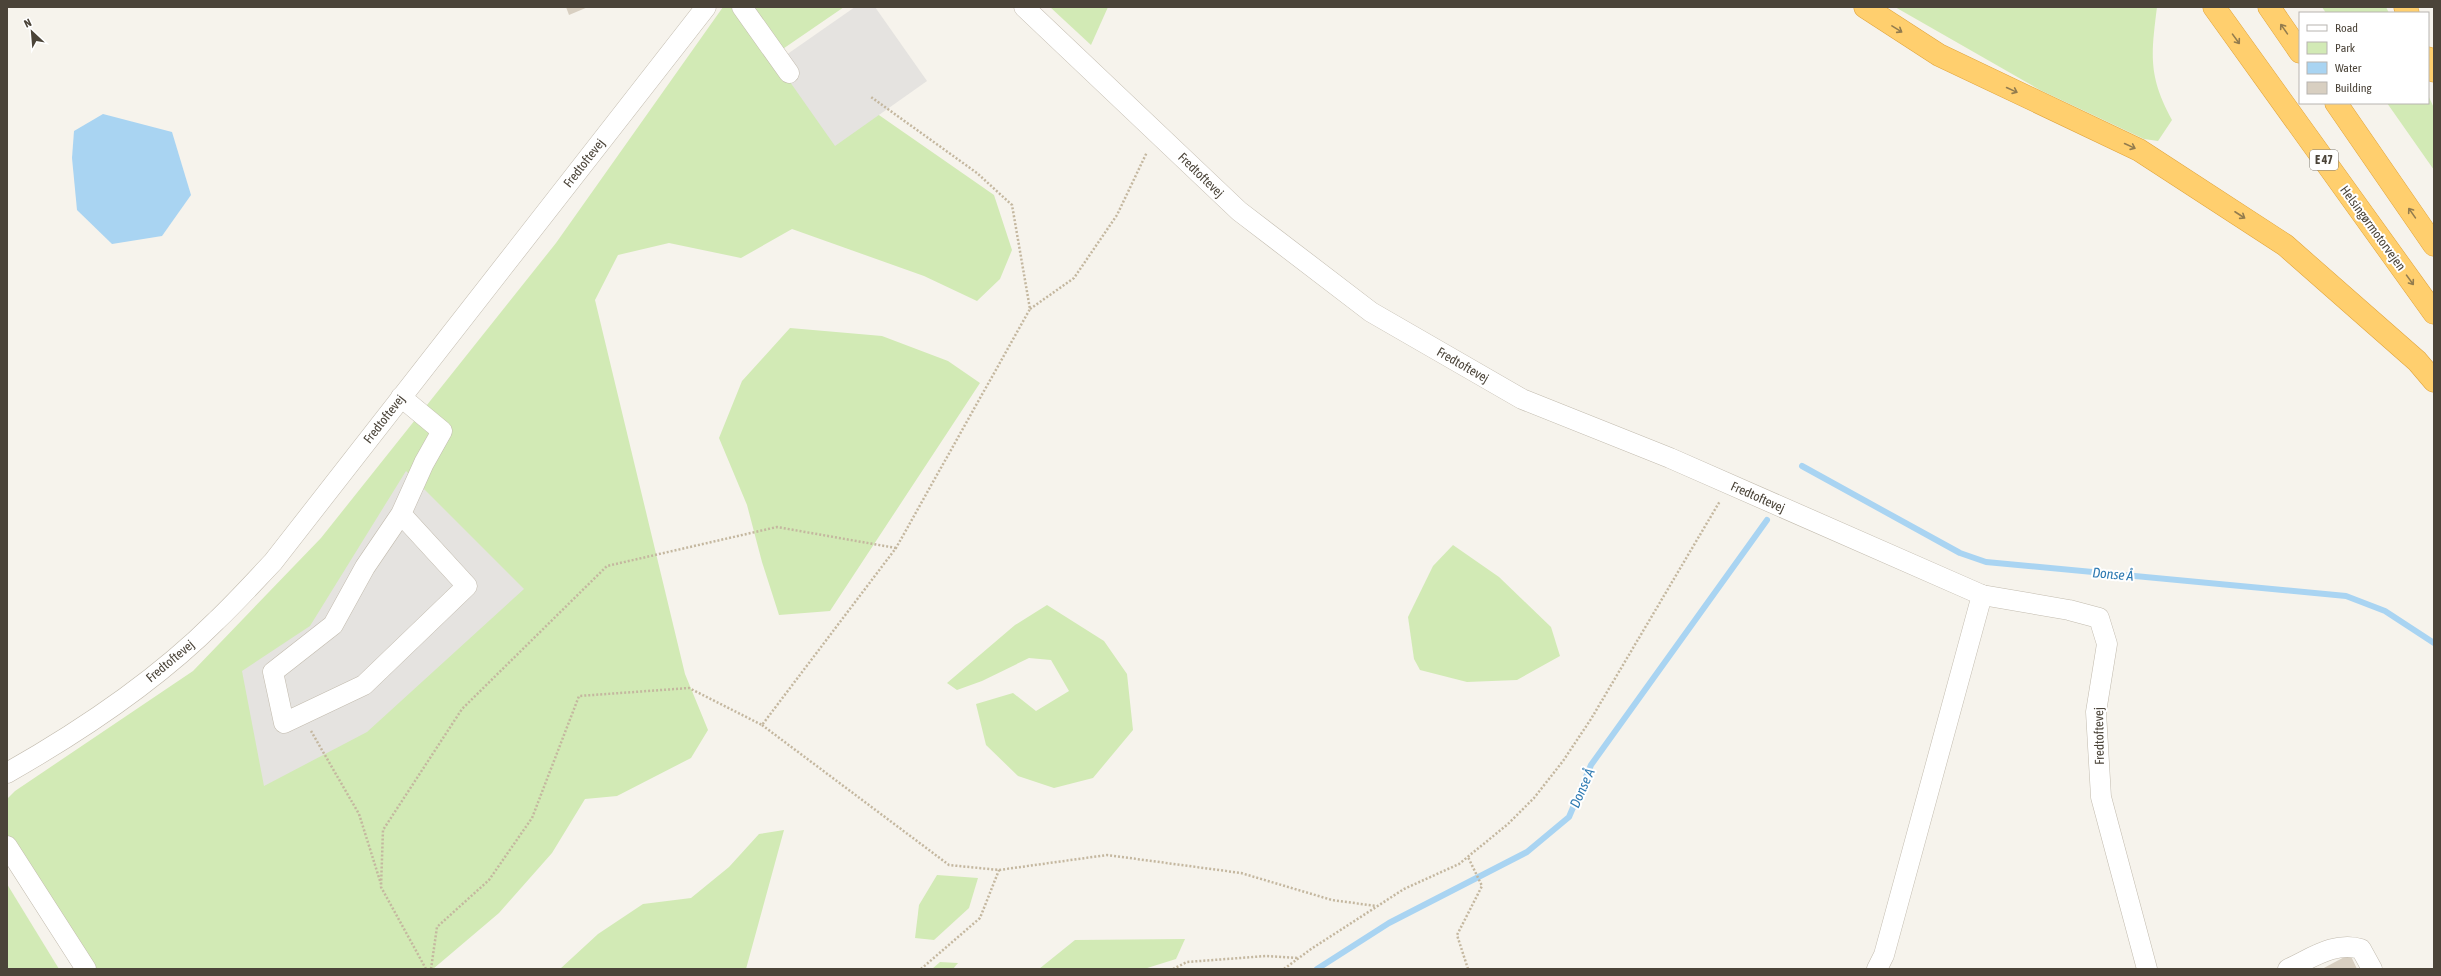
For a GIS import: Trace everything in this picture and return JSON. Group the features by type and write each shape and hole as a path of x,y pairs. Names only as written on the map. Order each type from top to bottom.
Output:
{"highway":[{"path":"1865,7 1939,55 2140,150 2286,245 2417,361 2434,381"},
{"name":"Helsingørmotorvejen","path":"2214,7 2434,313"},
{"path":"2269,7 2299,51"},
{"path":"2429,60 2434,71"},
{"path":"2337,104 2434,245"}],"street":[{"name":"Fredtoftevej","path":"7,773 56,745 150,679 216,622 273,562 706,7"},
{"path":"742,7 788,73"},
{"name":"Fredtoftevej","path":"1024,7 1239,211 1371,312 1522,399 1730,484 1982,595 2070,610 2099,618 2107,644 2096,712 2101,796 2147,969"},
{"path":"401,397 442,432 424,463 401,514 365,567 333,625 273,672 284,723 364,685 467,586 401,514"},
{"path":"1877,969 1884,955 1982,595"},
{"path":"7,846 86,969"},
{"path":"2288,969 2336,947 2348,945 2361,949 2372,969"}],"path":[{"path":"871,97 977,173 1012,205 1030,309"},
{"path":"762,725 896,548 1030,309 1074,278 1117,215 1156,133"},
{"path":"1284,969 1376,906 1404,889 1459,864 1508,824 1534,798 1563,761 1591,719 1730,484"},
{"path":"381,886 383,830 462,710 607,566 777,527 896,548"},
{"path":"431,969 437,927 489,880 532,818 579,696 688,688 762,725 949,865 999,870 1107,855 1241,874 1332,900 1376,906"},
{"path":"301,715 359,814 381,886 426,969"},
{"path":"1468,857 1482,886 1457,935 1468,969"},
{"path":"921,969 980,918 999,870"},
{"path":"1173,969 1187,962 1266,956 1299,958"}],"green space":[{"path":"723,7 844,7 774,55 876,113 994,195 1012,250 1000,279 977,301 924,276 792,229 741,258 669,243 618,255 595,300 685,674 708,730 691,758 617,796 585,799 552,853 499,913 433,969 75,969 7,858 7,799 15,791 193,671 321,538 556,243"},
{"path":"1050,7 1108,7 1091,45"},
{"path":"1895,7 2157,7 2153,39 2153,65 2159,91 2172,120 2158,141 2144,139 2040,90"},
{"path":"2322,7 2386,7 2388,12 2325,12"},
{"path":"2429,97 2434,108 2434,170 2388,104 2429,104"},
{"path":"790,328 882,336 948,361 980,383 830,611 779,615 762,562 747,505 719,438 742,381"},
{"path":"1453,545 1499,577 1551,627 1560,656 1517,680 1467,682 1420,670 1414,659 1408,617 1433,566"},
{"path":"1047,605 1104,641 1127,674 1133,730 1093,778 1054,788 1018,776 986,745 976,704 1013,693 1036,711 1069,691 1051,660 1029,658 982,681 957,690 947,683 1015,625"},
{"path":"784,830 746,969 560,969 598,934 643,904 691,898 729,867 759,834"},
{"path":"937,875 978,878 969,908 934,940 915,938 919,905"},
{"path":"7,884 59,969 7,969"},
{"path":"1185,939 1176,959 1144,969 1039,969 1075,940"},
{"path":"940,962 958,963 953,969 932,969"}],"shaded area":[{"path":"855,7 875,7 927,81 835,146 776,62"},
{"path":"406,471 524,589 367,732 264,786 242,671 310,626"}],"water":[{"path":"103,114 172,132 191,195 162,236 112,244 77,210 72,158 74,131"}],"building":[{"path":"566,7 588,7 569,15"},
{"path":"2350,954 2357,969 2322,969"}],"waterway":[{"name":"Donse Å","path":"1802,466 1960,553 1986,562 2346,596 2385,611 2434,643"},
{"name":"Donse Å","path":"1317,969 1389,923 1527,852 1569,817 1591,765 1767,520"}]}
